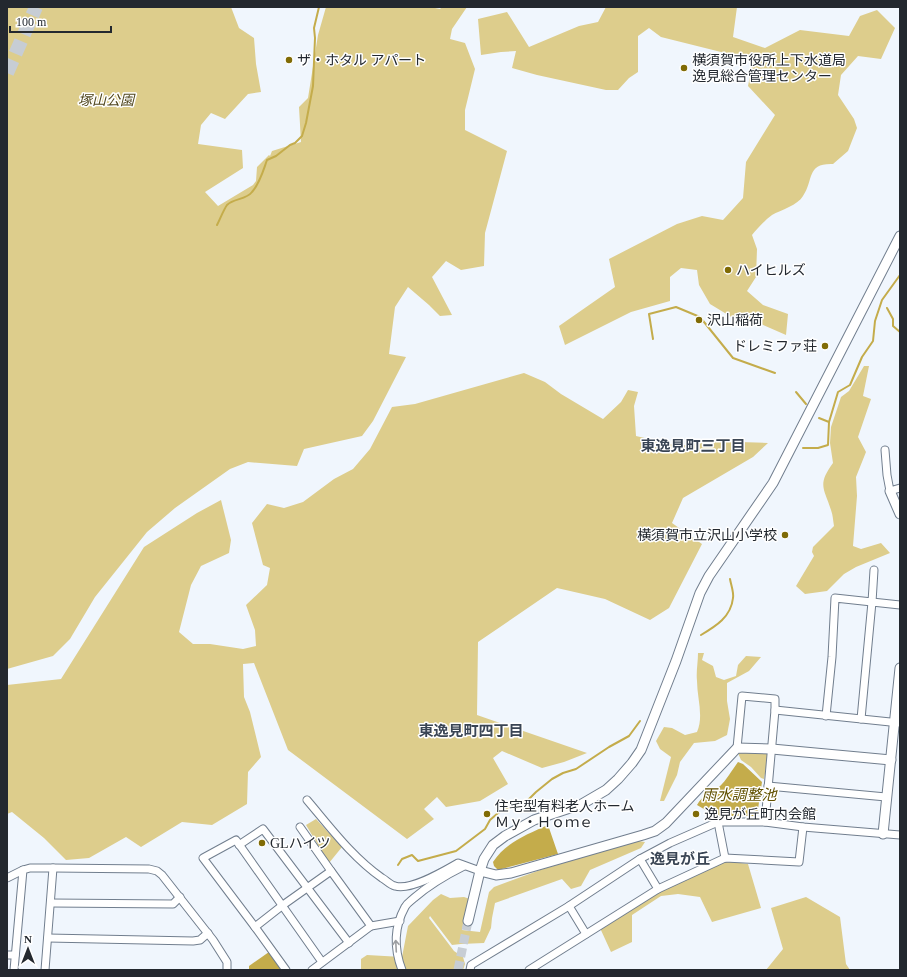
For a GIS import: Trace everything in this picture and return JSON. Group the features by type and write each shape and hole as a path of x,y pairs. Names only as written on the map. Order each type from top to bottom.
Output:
{"street":[{"path":"468,921 480,871 484,859 490,849 505,836 534,820 582,804 606,790 632,764 641,750 676,661 700,594 706,582 773,483 900,236"},
{"path":"885,450 890,491 900,514"},
{"path":"890,491 900,488"},
{"path":"861,719 874,570"},
{"path":"826,716 832,657 835,598 900,605"},
{"path":"882,834 897,723 900,668"},
{"path":"307,800 353,853 374,872 395,886 408,885 427,880 458,863 480,871 496,874 511,873 655,831 672,817 737,748 742,696 775,699 765,822"},
{"path":"775,710 897,723"},
{"path":"737,748 772,748 891,760"},
{"path":"768,786 886,797"},
{"path":"718,822 725,858"},
{"path":"470,970 471,965 569,906 640,859 670,843 718,822 765,822 803,827 900,835"},
{"path":"300,827 371,926"},
{"path":"529,970 658,889 725,858 799,862 803,827"},
{"path":"239,844 263,829 349,943"},
{"path":"286,970 203,858 236,840 322,962"},
{"path":"640,859 658,889"},
{"path":"402,970 397,957 395,941 406,905 445,876 464,866"},
{"path":"7,878 22,870 30,868 149,869 157,871 162,875 208,933 227,962 228,970"},
{"path":"45,970 53,868"},
{"path":"14,970 22,870"},
{"path":"255,927 331,871"},
{"path":"51,903 173,904 180,897"},
{"path":"569,906 586,934"},
{"path":"312,970 371,926 400,921"},
{"path":"48,938 193,941 200,940 208,933"},
{"path":"7,955 15,955"}],"green space":[{"name":"塚山公園","path":"7,7 231,7 239,28 254,38 256,64 261,92 248,94 225,119 211,113 201,125 198,144 242,150 243,168 205,192 218,206 253,185 256,181 257,167 269,155 270,156 272,151 301,142 299,107 308,98 318,35 326,7 430,7 440,9 442,7 467,7 452,29 450,39 465,43 475,69 465,110 465,130 507,151 485,233 484,266 461,270 446,261 432,277 452,315 440,316 408,287 395,307 389,354 406,357 373,421 362,436 304,449 297,466 248,462 230,469 175,508 147,532 95,597 70,639 53,656 7,669"},
{"path":"606,7 737,7 733,37 765,48 800,30 849,36 860,16 877,10 895,28 881,59 858,56 841,75 838,95 854,119 857,128 848,151 833,164 818,166 812,174 801,199 793,205 772,215 752,235 757,249 756,277 747,291 763,305 788,314 786,335 752,320 738,321 710,304 699,285 697,270 681,268 670,277 670,301 631,312 565,345 559,326 615,287 609,259 677,224 702,216 723,220 743,198 746,162 775,115 748,86 753,60 661,37 649,28 638,36 638,72 629,78 618,90 606,90 512,68 516,51 481,55 478,19 507,12 529,47 579,26 598,22"},
{"path":"864,366 869,366 863,396 871,399 858,437 866,452 856,477 857,496 853,546 861,549 881,543 890,553 856,567 844,574 827,591 805,594 796,586 814,556 812,552 813,547 834,526 832,512 823,486 828,470 833,463 830,443 831,427 841,397 849,391"},
{"path":"524,373 545,382 561,394 603,419 621,402 628,390 638,392 634,406 636,436 679,446 707,441 768,443 753,457 683,498 672,523 702,544 669,608 650,620 605,599 557,588 478,642 477,715 587,753 564,762 542,768 502,751 493,758 508,784 480,801 446,807 437,797 424,809 434,819 407,839 288,750 254,663 243,664 244,697 250,712 261,757 248,772 247,804 212,825 182,822 141,847 126,837 89,858 66,860 44,838 12,812 7,814 7,685 61,679 144,547 197,513 221,500 231,540 229,553 201,566 191,585 179,632 193,644 210,644 243,649 256,646 255,630 246,605 267,585 270,568 263,565 252,523 267,504 284,508 303,502 334,479 353,469 370,449 392,407 415,404"},
{"path":"698,653 704,653 702,660 713,666 716,677 724,680 736,676 738,665 746,656 761,657 749,671 727,683 727,701 730,719 727,735 715,741 694,743 680,762 677,775 664,801 660,801 671,757 660,749 656,741 664,727 672,728 685,735 697,732 699,726 700,713 697,687"},
{"path":"745,750 769,751 764,779 741,760 738,753"},
{"path":"316,819 342,847 329,863 306,825"},
{"path":"638,841 645,842 641,848 590,870 581,886 571,889 562,879 495,903 491,928 484,943 452,945 430,916 429,918 454,951 463,957 465,964 463,970 361,970 361,959 367,955 402,957 408,926 433,900 441,894 450,898 464,897 470,899 462,930 480,932 489,892 494,887 543,869"},
{"path":"726,861 748,864 761,908 712,922 700,897 678,894 661,896 632,915 632,942 611,952 600,928 651,896"},
{"path":"806,897 840,917 846,964 850,970 766,970 783,949 771,908"}],"water":[{"name":"雨水調整池","path":"738,762 743,764 762,782 756,816 720,816 710,819 709,812 697,805 705,796 722,785"},
{"path":"548,825 558,854 498,870 494,866 493,862 504,849 525,835"},
{"path":"269,952 281,970 249,970 249,966"}],"waterway":[{"path":"217,225 227,205 249,195 255,188 267,160 276,156 295,143 302,136 313,86 314,28 319,7"},
{"path":"803,448 818,448 828,445 829,422 838,392 850,385 862,357 873,341 875,321 882,300 900,275"},
{"path":"653,339 649,314 676,307 700,317 733,358 775,373"},
{"path":"887,308 893,319 893,326 900,332"},
{"path":"796,392 806,404"},
{"path":"819,418 829,422"},
{"path":"701,635 722,620 729,611 732,605 733,596 730,579"},
{"path":"398,865 402,859 412,855 418,861 456,851 485,829 490,820 498,813 527,801 552,779 563,773 576,769 609,747 629,736 640,721"}],"tunnel":[{"path":"7,73 36,7"},
{"path":"458,970 468,921"}],"place":[{"name":"ザ・ホタル アパート","path":"289,60"},
{"name":"横須賀市役所上下水道局 逸見総合管理センター","path":"684,68"},
{"name":"ハイヒルズ","path":"728,270"},
{"name":"沢山稲荷","path":"699,320"},
{"name":"ドレミファ荘","path":"825,346"},
{"name":"横須賀市立沢山小学校","path":"785,535"},
{"name":"住宅型有料老人ホーム Ｍｙ・Ｈｏｍｅ","path":"487,814"},
{"name":"逸見が丘町内会館","path":"696,814"},
{"name":"GLハイツ","path":"262,843"}],"district":[{"name":"東逸見町三丁目","path":"693,446"},
{"name":"東逸見町四丁目","path":"471,731"},
{"name":"逸見が丘","path":"680,859"}]}
